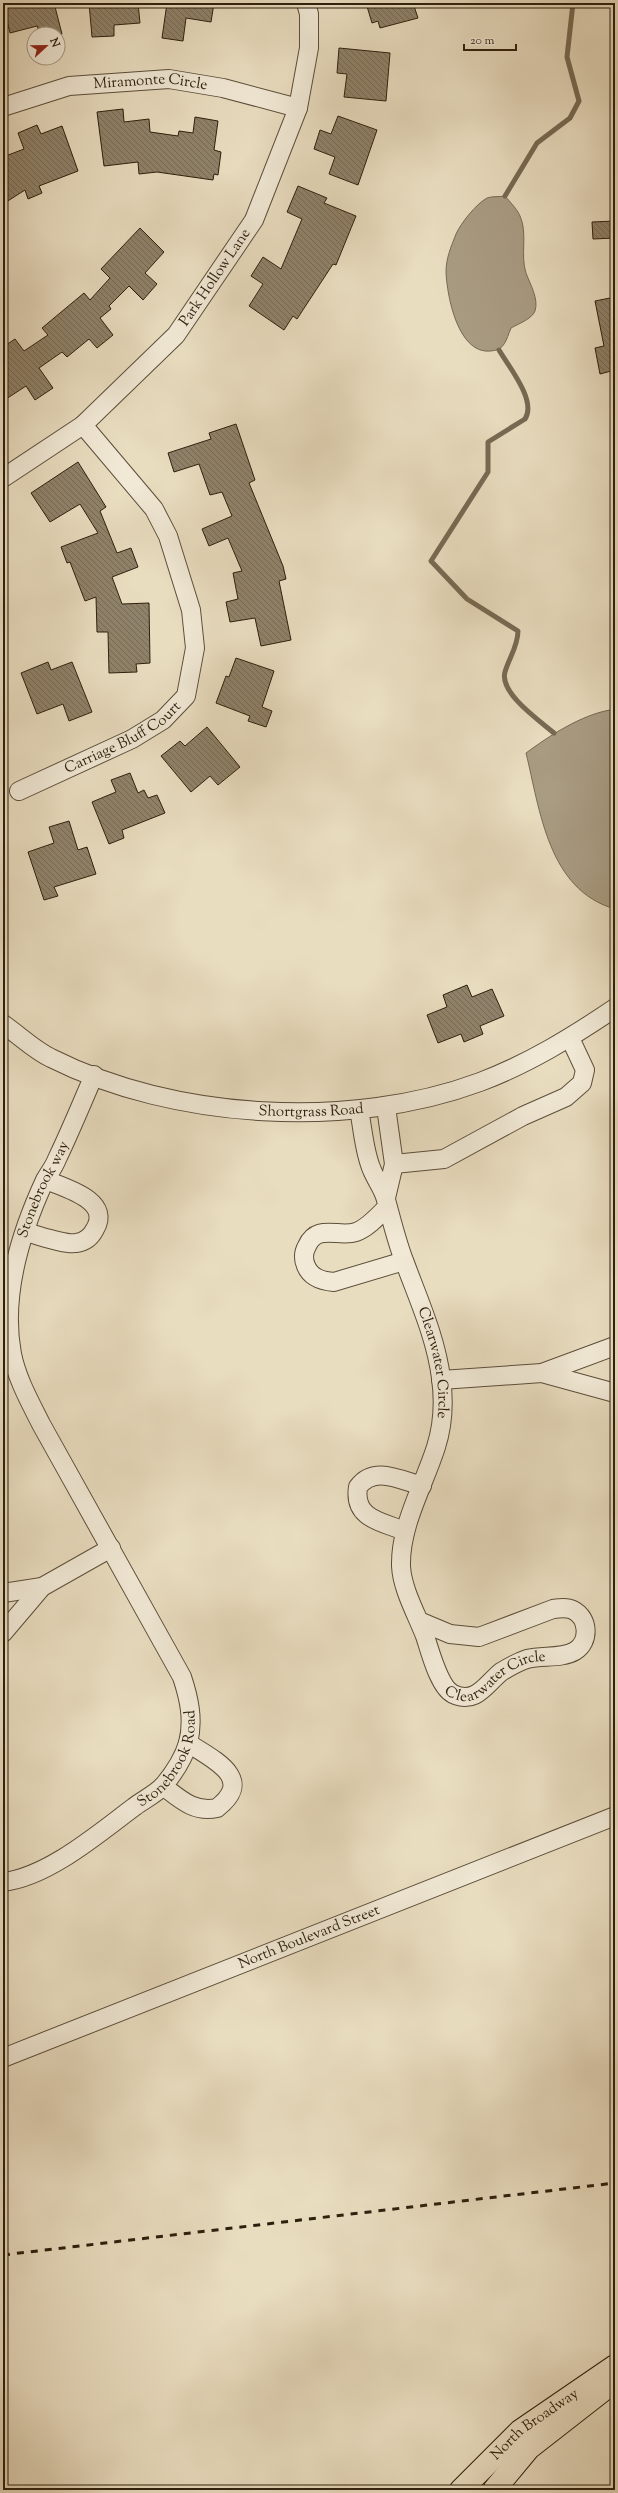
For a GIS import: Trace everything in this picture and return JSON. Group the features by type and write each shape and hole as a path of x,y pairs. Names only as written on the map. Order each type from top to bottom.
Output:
{"main road":[{"name":"North Broadway","path":"460,2490 520,2431 615,2366"},
{"name":"North Broadway","path":"494,2490 529,2448 615,2381"}],"street":[{"name":"Park Hollow Lane","path":"3,478 83,425 176,335 223,268 254,220 298,108 309,48 308,14 306,3"},
{"name":"Miramonte Circle","path":"3,107 69,86 169,79 223,88 298,108"},
{"name":"Carriage Bluff Court","path":"19,792 132,739 163,720 186,696 195,648 191,610 168,536 154,509 83,425"},
{"name":"Shortgrass Road","path":"3,1024 50,1058 158,1098 269,1112 359,1110 386,1107 479,1082 527,1062 570,1038 615,1008"},
{"path":"394,1164 444,1159 523,1116 566,1097 582,1082 585,1070 570,1038"},
{"name":"Stonebrook way","path":"94,1075 57,1161 46,1180 25,1232 10,1291 6,1357 111,1548"},
{"name":"Clearwater Circle","path":"386,1107 394,1164 387,1202"},
{"name":"Clearwater Circle","path":"359,1110 371,1169 387,1202 404,1261 430,1331 441,1380 442,1416 436,1446 405,1531 401,1551 401,1568 419,1620 444,1687 452,1694 463,1698 474,1697 500,1673 527,1659 547,1655 564,1656 576,1650 584,1642 586,1633 585,1625 580,1615 572,1609 562,1608 553,1609 479,1637 450,1634 419,1620"},
{"path":"25,1232 75,1244 85,1241 96,1228 97,1211 89,1199 46,1180"},
{"path":"387,1202 357,1232 321,1232 313,1237 304,1251 304,1261 313,1276 324,1281 334,1282 404,1261"},
{"path":"441,1380 542,1373 615,1346"},
{"path":"542,1373 615,1393"},
{"path":"405,1531 364,1514 357,1498 358,1487 370,1476 379,1474 422,1486"},
{"path":"3,1633 42,1587 111,1548"},
{"name":"Stonebrook Road","path":"3,1882 32,1874 53,1864 163,1786 177,1766 188,1743 190,1711 182,1677 111,1548"},
{"path":"3,1593 42,1587"},
{"path":"163,1786 190,1806 200,1810 217,1808 229,1795 232,1787 226,1768 188,1743"},
{"name":"North Boulevard Street","path":"3,2058 615,1816"}],"shaded area":[{"path":"505,196 517,211 522,223 524,237 524,266 535,297 536,306 535,311 531,316 511,328 504,344 499,349 491,351 480,350 470,344 456,322 447,282 447,262 456,234 469,214 487,198"},
{"path":"610,710 615,717 615,909 593,899 575,885 561,866 551,845 543,822 536,799 526,753 555,733 577,721 588,716"}],"building":[{"path":"3,3 54,3 60,26 26,26 26,29 10,33"},
{"path":"89,3 138,3 140,23 114,25 114,36 92,37"},
{"path":"167,3 214,3 211,22 186,18 183,41 162,38"},
{"path":"366,3 413,3 418,18 380,28 378,21 372,23"},
{"path":"339,48 390,53 386,101 344,97 347,74 337,73"},
{"path":"123,109 124,122 149,119 150,132 178,136 179,131 193,133 195,117 218,121 214,150 221,152 218,175 214,174 213,180 157,172 139,174 138,162 104,166 97,112"},
{"path":"338,116 377,130 358,185 329,174 335,157 314,149 320,130 331,134"},
{"path":"37,125 41,134 62,126 78,171 39,186 42,193 28,199 25,190 3,204 3,157 24,149 18,133"},
{"path":"298,186 327,198 324,203 356,216 336,265 333,264 297,319 293,316 284,330 249,306 263,284 251,276 263,257 281,269 302,219 287,212"},
{"path":"615,221 615,238 593,239 592,222"},
{"path":"140,228 164,252 145,273 157,284 143,300 129,286 109,306 111,309 100,318 113,335 97,348 89,339 67,357 62,352 39,368 53,388 35,400 26,386 3,401 3,347 15,339 24,351 48,335 42,328 84,293 90,300 110,278 101,269"},
{"path":"615,297 615,370 600,374 595,348 604,346 595,301"},
{"path":"236,424 255,480 249,483 283,566 286,579 279,581 291,640 261,646 255,618 230,622 226,602 238,599 233,573 242,571 228,538 209,546 202,529 232,516 222,492 210,495 199,464 174,472 168,453 211,439 209,433"},
{"path":"78,462 106,507 100,511 117,553 131,548 138,567 112,577 122,604 149,603 150,663 136,664 137,672 109,673 108,632 97,632 96,597 85,601 70,562 67,563 61,547 98,533 80,504 50,522 31,493"},
{"path":"236,658 274,671 262,707 272,711 266,727 248,721 250,716 216,703 226,676 229,677"},
{"path":"48,662 51,670 72,662 92,712 69,721 63,704 37,714 21,673"},
{"path":"207,727 240,767 218,785 210,776 191,792 161,756 180,741 185,746"},
{"path":"130,773 138,793 144,790 148,798 157,795 165,813 122,830 124,838 109,844 92,802 116,792 111,780"},
{"path":"69,821 78,850 87,847 96,874 54,887 58,896 44,900 28,852 54,843 49,827"},
{"path":"467,985 472,997 492,989 504,1016 480,1026 483,1034 464,1042 461,1034 438,1043 427,1015 447,1007 443,995"}],"waterway":[{"path":"505,196 537,143 570,118 579,101 567,57 573,3"},
{"path":"499,350 525,394 528,412 525,419 488,442 488,472 431,561 467,599 518,631 515,647 505,672 505,680 508,689 522,706 554,733"}],"railway":[{"path":"3,2255 615,2183"}]}
